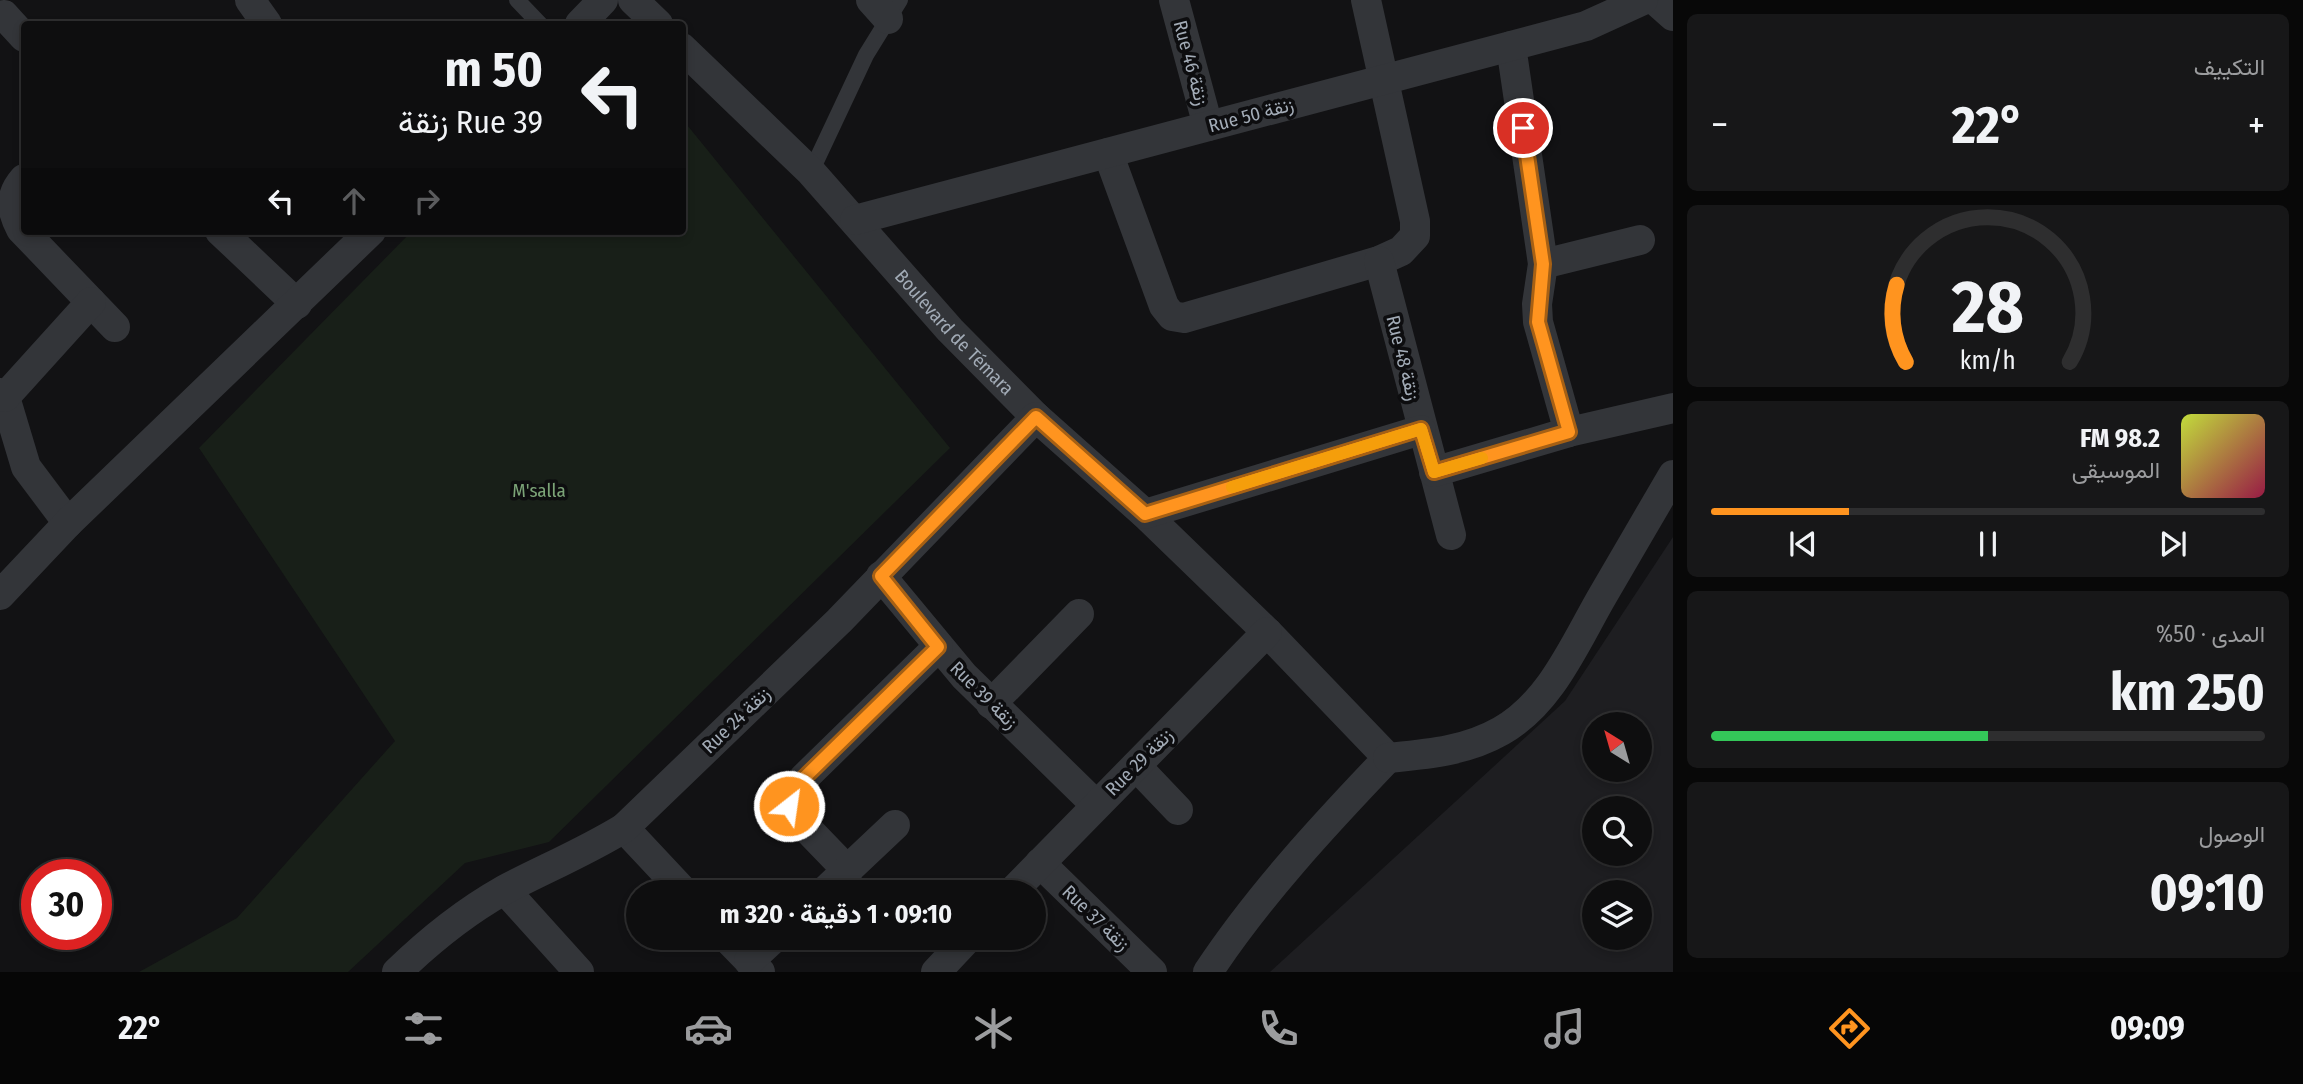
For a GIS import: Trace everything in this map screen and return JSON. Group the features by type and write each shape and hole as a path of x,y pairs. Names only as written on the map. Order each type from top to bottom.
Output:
{"street":[{"path":"250,0 265,21"},
{"path":"583,21 603,0"},
{"path":"633,0 656,21"},
{"name":"Rue 46 زنقة","path":"1174,0 1208,126"},
{"path":"1108,153 1146,264 1164,306 1172,316 1184,318 1379,261 1401,251 1415,236 1415,221 1366,0"},
{"name":"Rue 50 زنقة","path":"855,220 1511,46 1603,20 1643,0"},
{"path":"1655,0 1673,16"},
{"path":"8,11 21,32"},
{"path":"1511,46 1543,264 1538,322 1569,432"},
{"name":"Boulevard de Témara","path":"686,52 811,172 950,330 1036,417 1145,514 1267,632 1388,758"},
{"path":"21,185 12,202 14,215 21,229"},
{"path":"27,235 115,327"},
{"path":"224,235 297,304"},
{"path":"0,595 68,523 367,235"},
{"path":"1543,264 1640,240"},
{"name":"Rue 48 زنقة","path":"1379,261 1451,535"},
{"path":"68,523 26,467 2,395 91,302"},
{"path":"1434,472 1569,432 1673,408"},
{"name":"Rue 24 زنقة","path":"400,971 457,920 505,890 588,850 624,828 881,576 1036,417"},
{"path":"1145,514 1421,429"},
{"path":"1208,972 1234,934 1302,853 1388,758 1441,753 1469,745 1501,731 1526,714 1553,681 1673,475"},
{"name":"Rue 39 زنقة","path":"881,576 938,647 991,704 1096,805"},
{"path":"991,704 1079,614"},
{"name":"Rue 29 زنقة","path":"1024,880 1267,632"},
{"path":"848,871 792,813 791,798 804,778 938,647"},
{"path":"1136,766 1178,810"},
{"path":"838,880 895,825"},
{"path":"624,828 673,880"},
{"name":"Rue 37 زنقة","path":"1040,863 1152,972"},
{"path":"505,890 579,972"},
{"path":"738,950 754,967 766,950"},
{"path":"936,972 957,950"}],"lane":[{"path":"517,0 537,21"},
{"path":"811,172 886,6"}],"shaded area":[{"path":"1673,537 1673,972 1270,972 1565,701"}],"green space":[{"name":"M'salla","path":"686,124 950,448 549,842 465,863 348,972 139,972 237,918 395,741 199,448 408,235 686,235"}],"slow traffic":[{"path":"1232,487 1421,429 1434,472 1482,458"}],"route":[{"path":"789,806 796,788 804,778 938,647 881,576 1036,417 1145,514 1421,429 1434,472 1569,432 1538,322 1537,304 1543,264 1523,128"}]}
